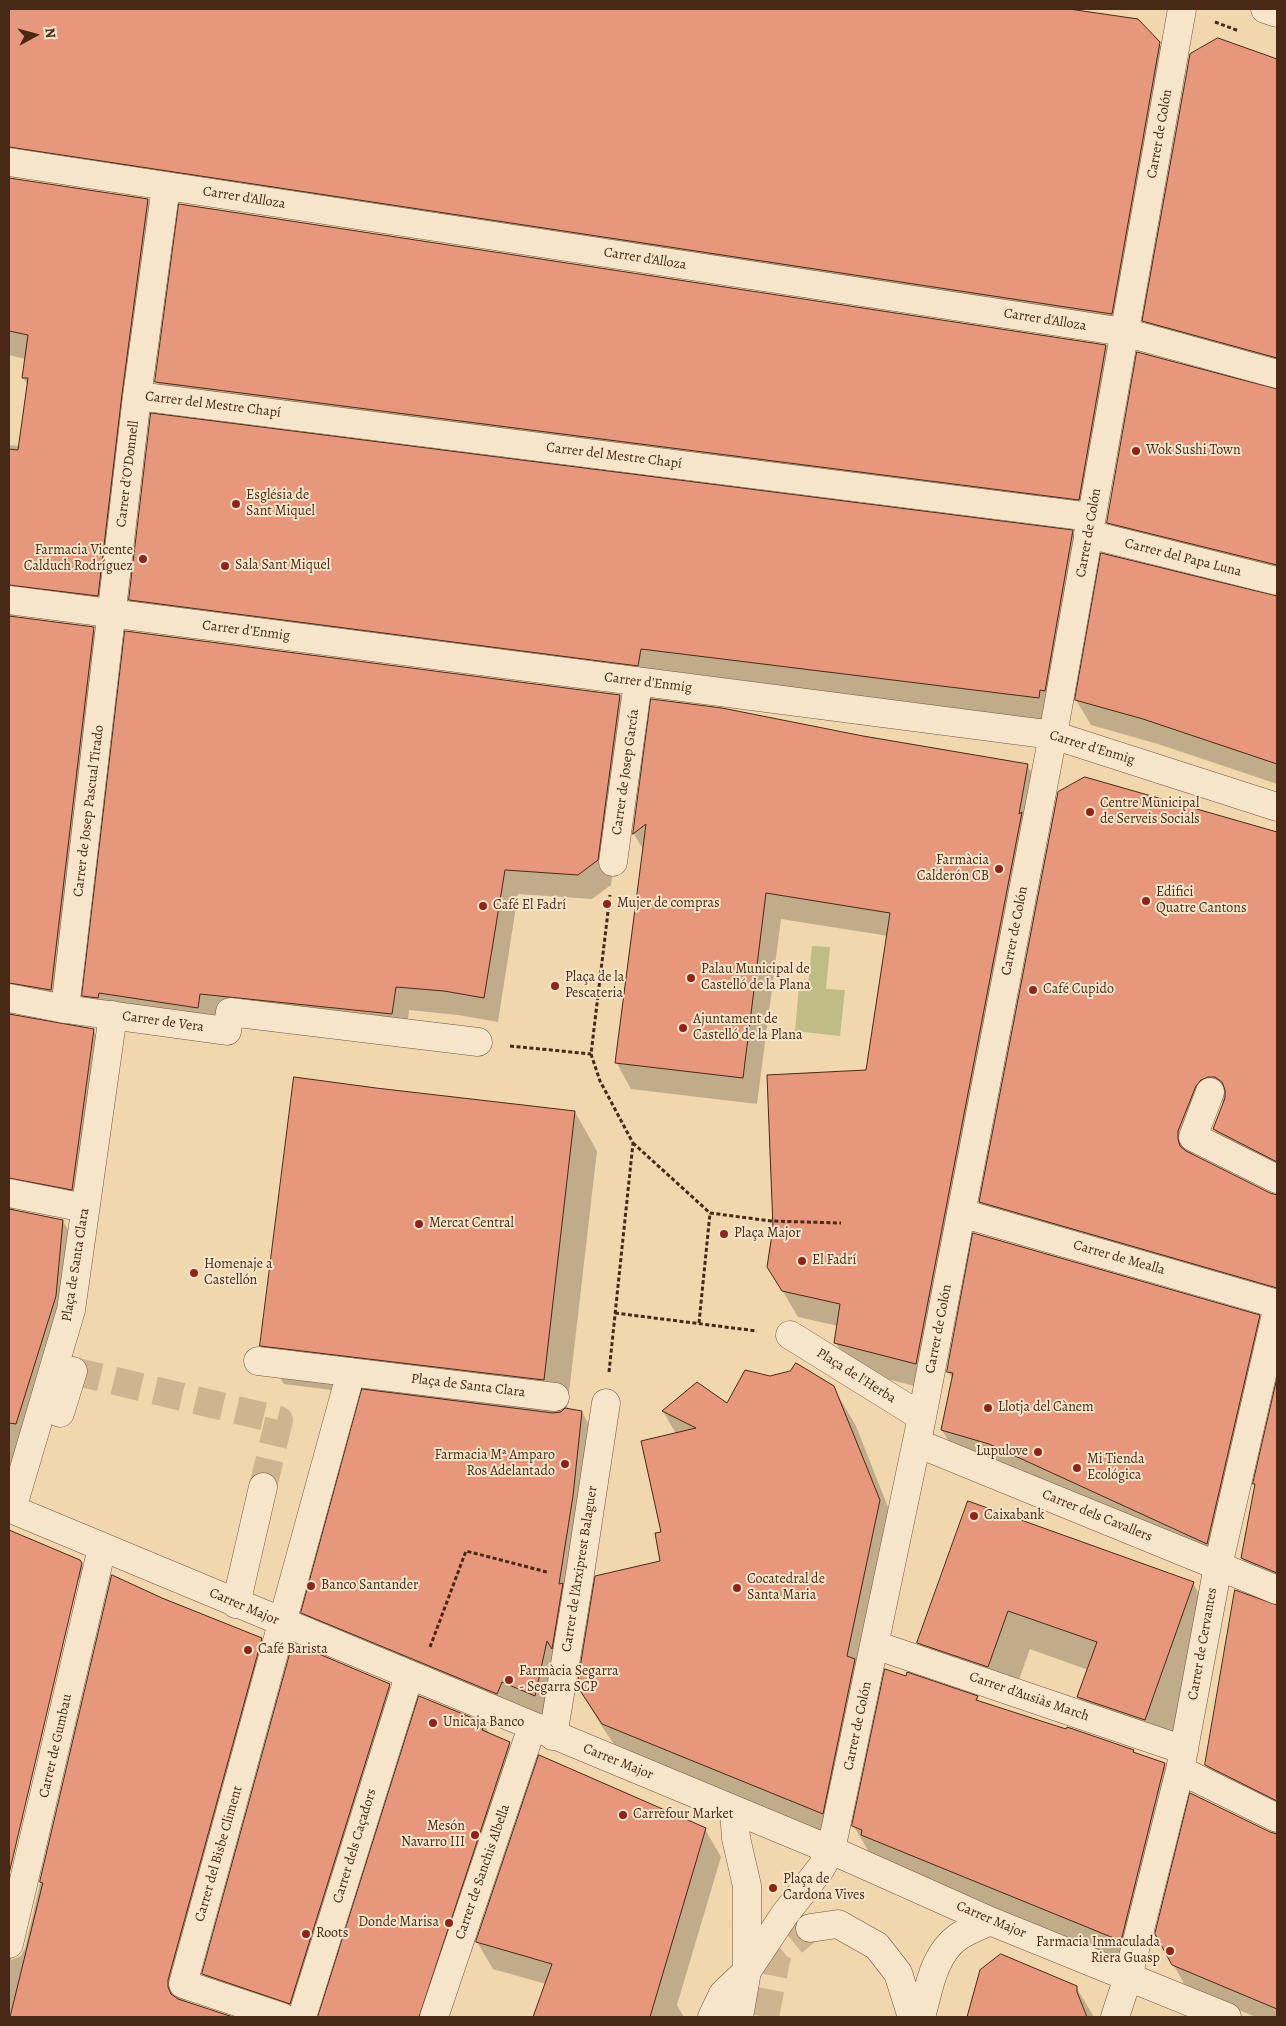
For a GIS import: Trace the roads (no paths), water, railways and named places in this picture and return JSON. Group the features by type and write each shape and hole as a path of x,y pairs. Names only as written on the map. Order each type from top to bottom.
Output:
{"street":[{"name":"Carrer de Colón","path":"831,1850 920,1430 1053,735 1182,9"},
{"path":"1265,9 1277,13"},
{"name":"Carrer d'Alloza","path":"9,162 1124,332 1277,374"},
{"name":"Carrer d'O'Donnell","path":"112,613 166,186"},
{"name":"Carrer del Mestre Chapí","path":"138,396 1090,526"},
{"name":"Carrer del Papa Luna","path":"1090,526 1277,581"},
{"name":"Carrer d'Enmig","path":"9,600 1053,735 1277,807"},
{"name":"Carrer de Josep Pascual Tirado","path":"66,1008 112,613"},
{"name":"Carrer de Josep García","path":"614,862 638,682"},
{"name":"Carrer de Vera","path":"9,998 227,1031 230,1012 478,1042"},
{"name":"Plaça de Santa Clara","path":"16,1511 71,1310 113,1015"},
{"path":"1210,1092 1193,1137 1277,1179"},
{"path":"9,1192 86,1208"},
{"name":"Carrer de Mealla","path":"961,1213 1277,1304"},
{"name":"Carrer de Cervantes","path":"1115,2017 1128,1977 1182,1760 1218,1566 1277,1310"},
{"name":"Plaça de l'Herba","path":"790,1335 920,1430"},
{"name":"Plaça de Santa Clara","path":"258,1361 555,1397"},
{"path":"16,1511 73,1371"},
{"path":"283,1623 350,1372"},
{"name":"Carrer de l'Arxiprest Balaguer","path":"542,1731 579,1580 606,1403"},
{"name":"Carrer dels Cavallers","path":"920,1430 1218,1566 1277,1590"},
{"path":"236,1604 263,1487"},
{"name":"Carrer Major","path":"16,1511 831,1850 990,1921 1226,2017"},
{"name":"Carrer de Gumbau","path":"9,1944 102,1548"},
{"name":"Carrer del Bisbe Climent","path":"282,2017 183,1984 283,1623"},
{"name":"Carrer d'Ausiàs March","path":"875,1645 1182,1760 1277,1818"},
{"name":"Carrer dels Caçadors","path":"302,2017 413,1677"},
{"name":"Carrer de Sanchis Albella","path":"434,2017 542,1731"},
{"path":"734,1811 736,1838 747,1886 747,1971 739,2017"},
{"path":"712,2017 723,1994 747,1971 785,1914 821,1868 831,1850"},
{"path":"921,2017 937,1961 949,1944 960,1935 990,1921"},
{"path":"810,1928 838,1924 877,1946 898,1973 912,2017"}],"tunnel":[{"path":"73,1371 279,1420 263,1487"},
{"path":"765,2017 777,1955 810,1928"}],"place":[{"name":"Wok Sushi Town","path":"1136,451"},
{"name":"Església de Sant Miquel","path":"236,504"},
{"name":"Farmacia Vicente Calduch Rodríguez","path":"143,559"},
{"name":"Sala Sant Miquel","path":"225,566"},
{"name":"Centre Municipal de Serveis Socials","path":"1090,812"},
{"name":"Farmàcia Calderón CB","path":"999,869"},
{"name":"Edifici Quatre Cantons","path":"1146,901"},
{"name":"Mujer de compras","path":"607,904"},
{"name":"Café El Fadrí","path":"483,906"},
{"name":"Palau Municipal de Castelló de la Plana","path":"691,978"},
{"name":"Plaça de la Pescateria","path":"555,986"},
{"name":"Café Cupido","path":"1033,990"},
{"name":"Ajuntament de Castelló de la Plana","path":"683,1028"},
{"name":"Mercat Central","path":"419,1224"},
{"name":"Plaça Major","path":"724,1234"},
{"name":"El Fadrí","path":"802,1261"},
{"name":"Homenaje a Castellón","path":"194,1273"},
{"name":"Llotja del Cànem","path":"988,1408"},
{"name":"Lupulove","path":"1038,1452"},
{"name":"Farmacia Mª Amparo Ros Adelantado","path":"565,1464"},
{"name":"Mi Tienda Ecológica","path":"1077,1468"},
{"name":"Caixabank","path":"974,1516"},
{"name":"Banco Santander","path":"311,1586"},
{"name":"Cocatedral de Santa Maria","path":"737,1588"},
{"name":"Café Barista","path":"248,1650"},
{"name":"Farmàcia Segarra - Segarra SCP","path":"509,1680"},
{"name":"Unicaja Banco","path":"433,1723"},
{"name":"Carrefour Market","path":"623,1815"},
{"name":"Mesón Navarro III","path":"475,1835"},
{"name":"Plaça de Cardona Vives","path":"773,1888"},
{"name":"Donde Marisa","path":"449,1923"},
{"name":"Roots","path":"306,1934"},
{"name":"Farmacia Inmaculada Riera Guasp","path":"1170,1951"}]}
